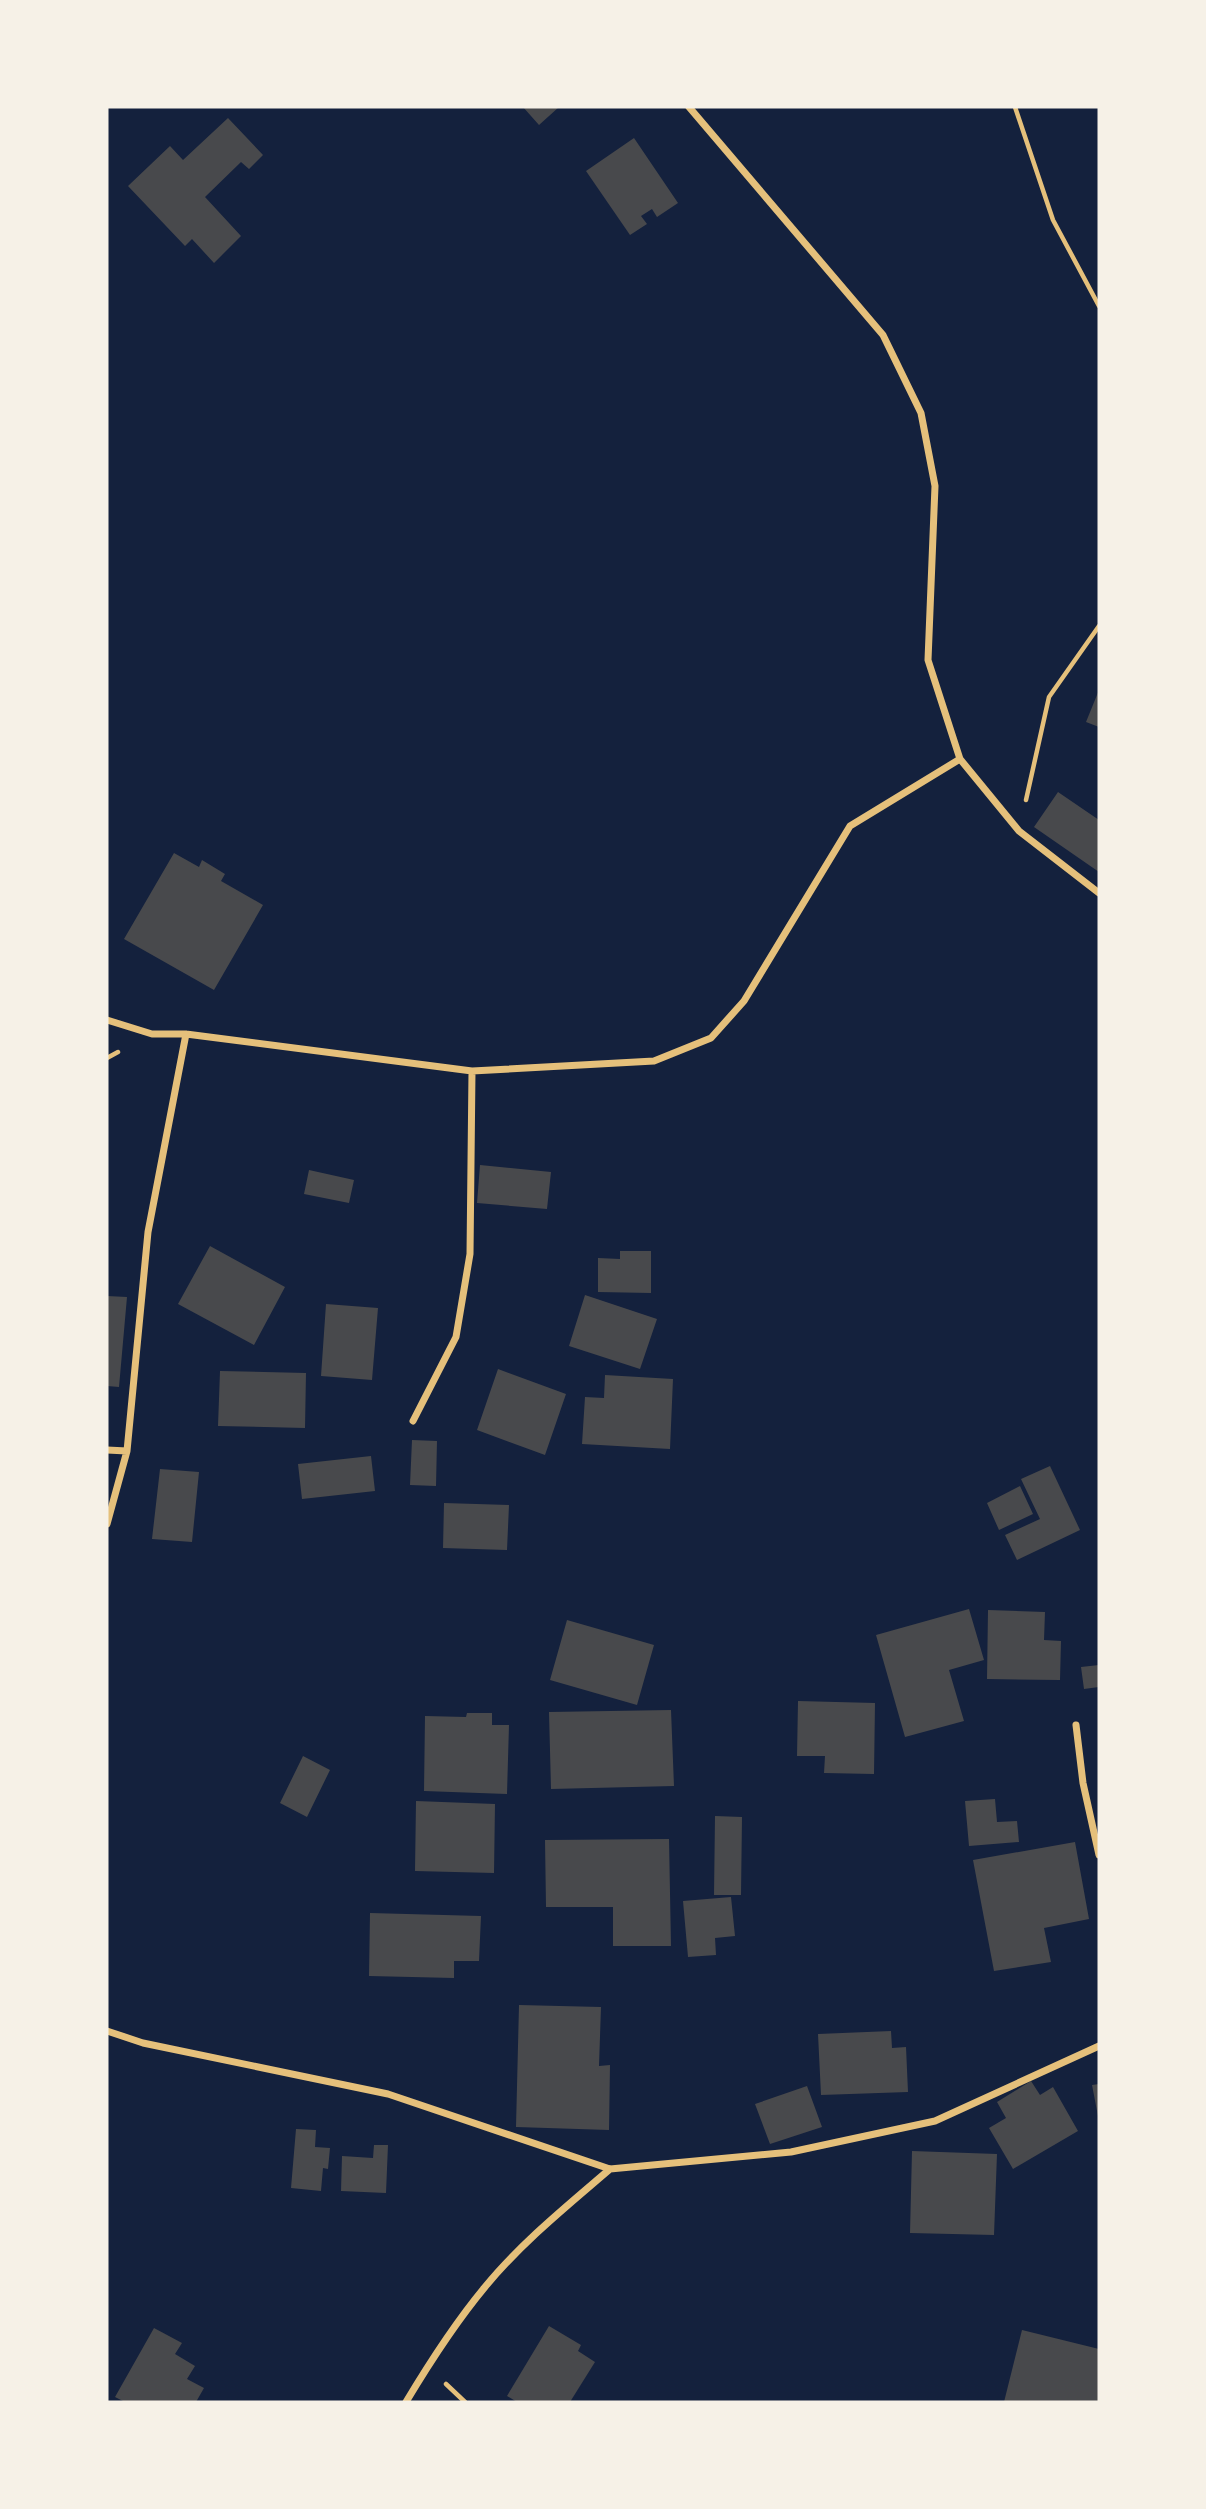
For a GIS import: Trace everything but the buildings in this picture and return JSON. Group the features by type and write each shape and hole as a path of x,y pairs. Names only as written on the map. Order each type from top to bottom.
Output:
{"street":[{"path":"689,107 883,335 921,412 935,486 928,660 960,759 1019,831 1099,892"},
{"path":"107,1020 152,1034 186,1034 472,1071 654,1061 711,1038 744,1001 850,826 960,759"},
{"path":"107,1524 127,1451 148,1232 186,1034"},
{"path":"413,1421 456,1337 470,1255 472,1071"},
{"path":"107,1450 127,1451"},
{"path":"1076,1726 1083,1783 1099,1855"},
{"path":"107,2031 143,2043 388,2094 610,2169 791,2152 935,2121 1099,2046"},
{"path":"406,2402 438,2349 486,2286 539,2231 610,2169"}],"path":[{"path":"1015,107 1053,220 1099,306"},
{"path":"1019,831 1049,697 1099,626"}]}
